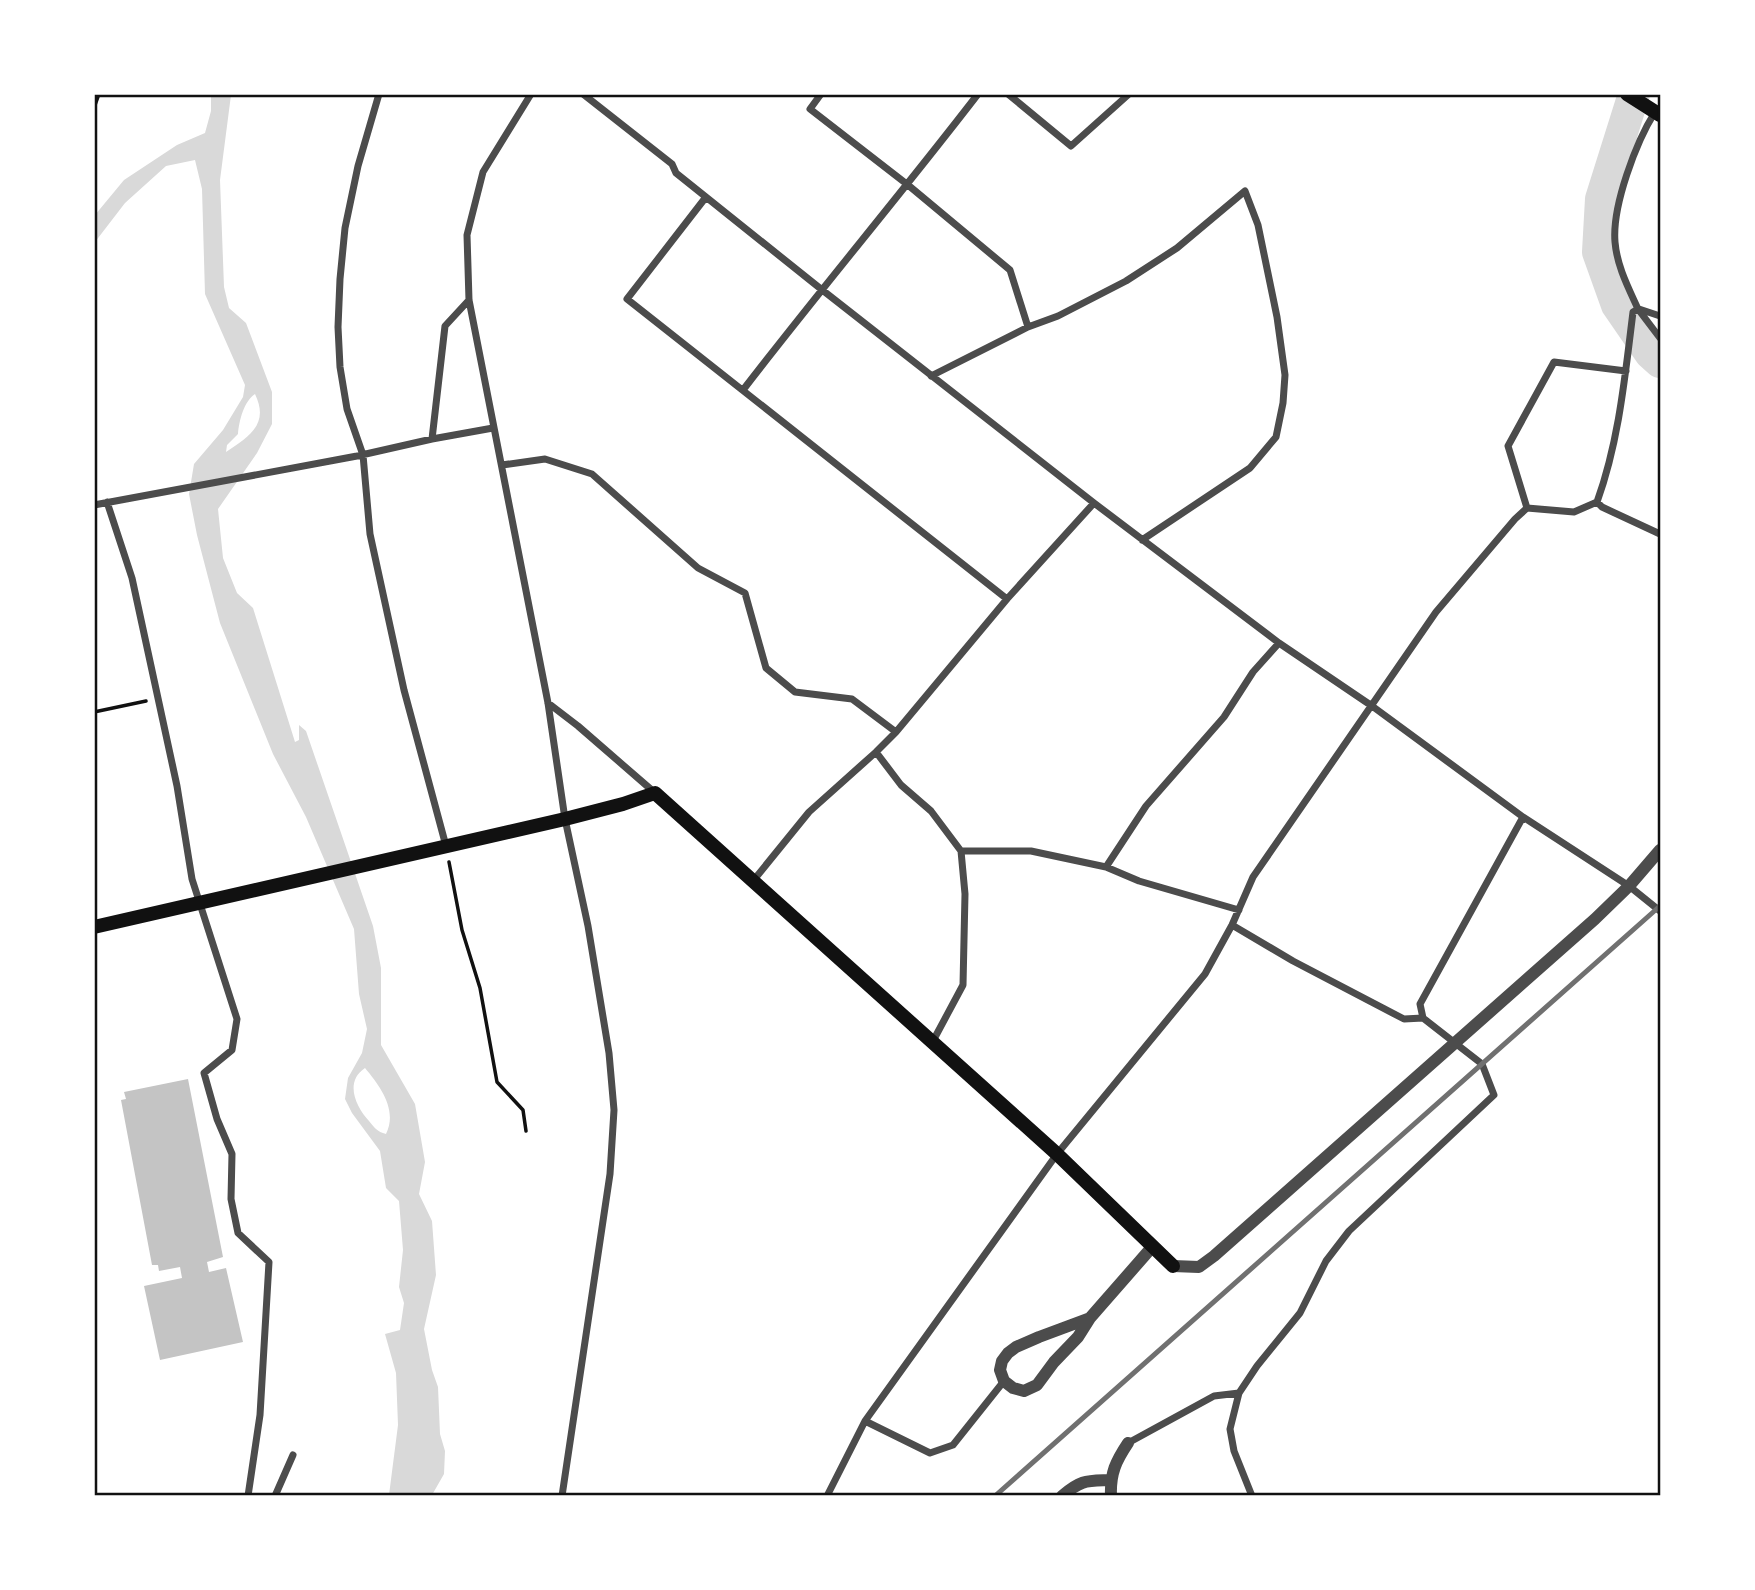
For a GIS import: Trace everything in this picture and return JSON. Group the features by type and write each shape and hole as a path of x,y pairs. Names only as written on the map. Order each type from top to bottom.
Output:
{"main road":[{"path":"1627,94 1653,110"},
{"path":"94,927 565,819 655,793 1057,1154 1172,1266"}],"street":[{"path":"379,94 358,166 345,228 338,327 340,367 346,409 360,455 370,534 404,690 446,846"},
{"path":"531,94 483,172 467,235 469,300 548,703 565,819 588,926 607,1041 614,1110 610,1174 562,1496"},
{"path":"583,94 672,164 676,173 821,289 1142,540 1279,643 1372,706 1523,817 1629,886 1661,911"},
{"path":"821,94 810,108 1010,270 1028,327"},
{"path":"743,390 978,94"},
{"path":"1007,94 1071,146 1129,94"},
{"path":"1653,110 1636,148 1614,229 1618,262 1636,310 1661,338"},
{"path":"931,376 1126,281 1177,248 1245,191 1258,225 1277,317 1284,375 1283,403 1276,437 1250,468 1142,540"},
{"path":"706,197 627,299 1007,599"},
{"path":"432,439 444,326 469,300"},
{"path":"1636,310 1661,316"},
{"path":"827,1496 865,1421 1057,1154 1205,974 1232,925 1253,877 1436,612 1515,519 1528,508 1574,512 1597,502 1603,487 1617,422 1636,310"},
{"path":"1528,508 1508,446 1554,362 1626,371"},
{"path":"94,505 493,428"},
{"path":"502,465 545,459 592,474 698,568 745,593 766,668 795,692 852,699 896,732"},
{"path":"107,502 132,578 177,786 192,879 237,1019 232,1049 204,1073 217,1119 232,1154 232,1199 238,1233 269,1262 260,1415 248,1496"},
{"path":"1597,502 1602,507 1661,534"},
{"path":"753,881 809,812 896,732 1007,599 1094,503"},
{"path":"1106,867 1146,806 1224,717 1253,673 1279,643"},
{"path":"548,703 655,793"},
{"path":"876,752 901,785 930,811 961,851 965,894 963,985 933,1042"},
{"path":"1252,1496 1234,1451 1230,1429 1239,1393 1300,1313 1326,1261 1349,1231 1494,1096 1482,1064 1423,1018 1420,1004 1523,817"},
{"path":"1172,1266 1199,1268 1214,1256 1595,919 1661,850"},
{"path":"961,851 1031,851 1106,867 1139,881 1239,910"},
{"path":"1232,925 1293,961 1404,1019 1423,1018"},
{"path":"1090,1318 1044,1335 1007,1353 1000,1370 1004,1381 1013,1388 1024,1391 1037,1385 1078,1337 1090,1318 1153,1246"},
{"path":"1044,1335 1054,1339 1060,1348 1059,1357"},
{"path":"865,1421 930,1453 953,1445 1004,1381"},
{"path":"1111,1496 1111,1480 1117,1460 1128,1443 1214,1396 1239,1393"},
{"path":"275,1496 293,1455"},
{"path":"1062,1496 1075,1485 1087,1481 1111,1480"}],"path":[{"path":"94,108 99,94"},
{"path":"94,712 158,698"},
{"path":"446,846 462,930 480,988 497,1082 523,1110 526,1131"}],"shaded area":[{"path":"211,95 231,95 220,180 224,287 229,308 246,323 272,392 272,424 257,453 218,509 223,558 237,593 253,608 295,742 299,740 299,725 306,731 373,926 381,968 381,1045 415,1104 425,1162 419,1194 432,1221 436,1275 424,1329 438,1387 440,1434 445,1451 444,1474 432,1495 389,1495 398,1425 396,1373 385,1334 400,1330 404,1303 399,1287 403,1250 399,1201 386,1188 380,1151 345,1099 348,1078 362,1053 367,1029 359,994 354,929 306,817 273,754 220,623 189,494 194,464 223,430 243,397 245,385 205,294 202,189 195,160 166,166 125,203 95,242 95,215 124,180 177,145 205,133 211,111","holes":["255,394 260,414 258,422 249,435 226,452 227,445 238,434 245,406","365,1068 389,1107 386,1134 374,1127 356,1102 355,1080"]}],"building":[{"path":"188,1079 223,1257 207,1262 209,1272 226,1268 243,1342 160,1360 144,1286 182,1278 180,1267 159,1271 158,1265 152,1265 121,1100 126,1099 124,1092"}],"waterway":[{"path":"1634,94 1601,199 1598,252 1617,305 1650,353 1660,362"}],"railway":[{"path":"995,1496 1660,906"}]}
